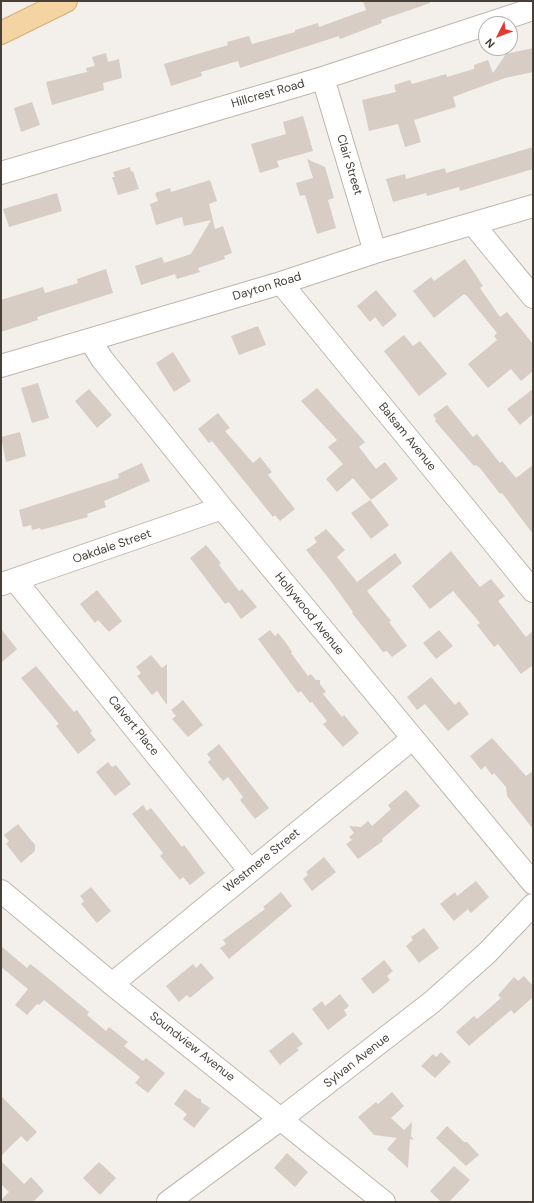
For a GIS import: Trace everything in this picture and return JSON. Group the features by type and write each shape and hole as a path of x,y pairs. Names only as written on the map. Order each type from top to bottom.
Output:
{"main road":[{"path":"1,33 66,1"}],"street":[{"name":"Hillcrest Road","path":"1,173 323,78 533,9"},
{"name":"Clair Street","path":"323,78 375,252"},
{"name":"Dayton Road","path":"1,366 281,283 375,252 533,206"},
{"path":"473,224 533,297"},
{"name":"Balsam Avenue","path":"281,283 533,591"},
{"name":"Hollywood Avenue","path":"90,340 107,366 222,508 412,739 533,883"},
{"name":"Oakdale Street","path":"8,582 222,508"},
{"name":"Calvert Place","path":"8,582 250,871"},
{"name":"Westmere Street","path":"112,984 412,739"},
{"name":"Soundview Avenue","path":"1,891 112,984 282,1118 384,1202"},
{"name":"Sylvan Avenue","path":"168,1202 282,1118 432,1002 487,953 533,905"}],"building":[{"path":"363,1 430,1 430,3 381,20 382,23 340,39 339,36 240,68 238,61 201,72 202,76 171,86 164,64 228,45 227,42 249,36 252,44 295,32 295,30 318,23 319,27 366,10"},
{"path":"533,48 533,72 505,78 453,97 456,107 414,120 421,142 405,147 398,124 369,131 362,100 396,92 394,85 410,80 412,84 446,74 447,77 474,69 474,65 488,60 493,73 505,56 518,56 518,51"},
{"path":"106,53 108,62 119,59 122,78 103,83 104,90 52,105 46,82 87,72 86,68 95,66 92,57"},
{"path":"32,102 40,125 21,132 14,108"},
{"path":"303,116 313,151 277,161 279,167 260,173 251,144 286,134 283,122"},
{"path":"533,147 533,169 460,191 459,187 427,196 426,193 393,202 386,179 405,174 406,179 445,168 446,173"},
{"path":"307,159 325,167 334,198 328,200 336,228 317,234 305,195 300,196 296,183 313,178"},
{"path":"130,167 131,172 133,171 139,189 118,195 112,177 115,177 113,172"},
{"path":"210,180 217,201 209,204 215,229 223,226 232,253 224,256 225,259 198,268 200,272 177,279 175,274 141,285 135,266 162,257 164,263 191,254 211,220 184,226 182,217 156,225 150,204 158,201 155,193 170,188 171,192"},
{"path":"57,193 62,211 9,227 3,209"},
{"path":"465,259 483,286 480,288 500,317 507,312 533,344 533,371 521,381 511,369 488,388 468,364 497,340 494,336 497,333 467,296 464,294 434,318 413,291 431,277 434,281"},
{"path":"106,269 113,293 37,317 38,320 1,332 1,300 43,287 45,293 78,283 77,279"},
{"path":"376,290 397,315 383,327 375,317 370,322 357,306"},
{"path":"258,326 266,345 239,355 231,336"},
{"path":"404,335 413,346 420,341 447,374 419,396 384,351"},
{"path":"173,352 191,381 174,392 156,363"},
{"path":"38,383 49,418 32,423 21,388"},
{"path":"317,388 365,442 359,447 376,469 385,462 398,479 371,500 353,478 337,492 326,479 343,464 328,447 337,440 301,401"},
{"path":"89,389 112,415 97,428 75,401"},
{"path":"533,389 533,414 520,425 507,409"},
{"path":"447,405 473,437 477,434 500,463 502,461 516,478 533,465 533,534 502,493 500,494 480,468 476,465 474,466 435,421 436,419 433,415"},
{"path":"218,413 230,428 225,431 253,463 260,457 272,472 268,475 295,509 280,521 275,515 273,517 212,441 209,443 198,429"},
{"path":"20,432 26,456 6,462 1,437"},
{"path":"142,463 150,481 104,501 106,507 87,514 88,517 41,530 40,528 32,530 31,525 23,527 19,510 119,478 118,474"},
{"path":"370,500 389,525 371,539 351,513"},
{"path":"326,529 345,550 337,557 357,582 395,553 402,563 367,591 391,621 389,622 407,646 392,657 387,651 383,652 352,613 353,612 330,580 306,550 317,542 314,538"},
{"path":"206,545 221,563 219,565 239,591 242,589 257,607 241,619 229,602 225,604 190,558"},
{"path":"451,551 480,587 491,579 505,596 498,601 526,637 533,631 533,665 521,674 498,644 494,647 477,625 480,623 453,591 430,609 412,586"},
{"path":"97,590 122,621 109,632 98,620 95,623 80,604"},
{"path":"1,629 17,649 1,663"},
{"path":"270,630 275,636 278,633 308,676 311,674 316,680 320,680 320,684 326,692 323,694 342,717 344,715 359,733 343,747 323,724 327,721 301,691 298,693 258,639"},
{"path":"439,630 453,646 436,659 423,643"},
{"path":"151,655 162,668 167,664 167,705 157,691 152,695 137,676 141,673 136,667"},
{"path":"36,666 74,712 77,710 92,731 90,733 96,740 78,754 56,726 59,724 21,678"},
{"path":"431,677 455,705 459,701 469,714 448,731 425,704 417,710 407,697"},
{"path":"183,700 203,725 188,737 172,719 176,716 171,710"},
{"path":"492,738 526,776 533,771 533,829 507,796 506,787 494,773 492,775 485,766 481,770 470,756"},
{"path":"219,744 269,808 255,819 240,800 243,797 228,777 223,781 208,762 211,759 207,754"},
{"path":"108,762 112,767 116,765 131,784 115,796 96,772"},
{"path":"406,790 420,806 382,839 383,841 358,859 346,844 352,840 349,837 354,833 349,826 361,827 368,821 372,826 391,809 388,805"},
{"path":"143,805 147,811 151,808 182,847 184,845 205,873 190,885 183,877 180,880 160,856 163,853 132,814"},
{"path":"18,824 35,845 35,851 21,863 6,844 9,841 4,835"},
{"path":"324,857 336,872 312,891 303,879 308,875 306,872"},
{"path":"476,881 489,897 471,913 468,909 454,921 440,904 455,892 457,896"},
{"path":"91,887 111,911 97,923 81,904 84,901 80,896"},
{"path":"281,892 292,906 229,959 220,948 226,944 223,940 265,909 263,907"},
{"path":"424,928 439,948 419,963 406,946 413,940 411,937"},
{"path":"1,946 27,968 30,964 37,969 89,1012 87,1015 106,1031 109,1027 128,1042 124,1046 143,1061 146,1058 165,1073 148,1093 135,1083 140,1077 44,1000 39,1005 37,1004 27,1015 15,1005 28,989 1,967"},
{"path":"384,960 393,971 387,976 390,980 373,994 361,979"},
{"path":"201,963 214,978 190,998 187,995 179,1002 166,986 193,964 196,968"},
{"path":"524,976 533,986 533,997 514,1014 511,1010 469,1046 456,1032 474,1016 477,1019 501,998 498,995 514,977 518,981"},
{"path":"340,994 349,1006 344,1010 347,1015 328,1030 312,1009 322,1001 325,1006"},
{"path":"293,1032 303,1044 297,1048 299,1050 280,1065 269,1051"},
{"path":"441,1052 451,1062 435,1078 421,1066 433,1054 436,1057"},
{"path":"185,1089 197,1098 201,1099 201,1102 210,1108 194,1128 183,1119 187,1114 174,1104"},
{"path":"392,1092 404,1106 391,1118 404,1130 412,1122 411,1136 414,1140 410,1139 408,1168 387,1149 397,1138 374,1135 358,1117 376,1102 378,1104"},
{"path":"1,1096 37,1132 27,1142 21,1136 1,1156"},
{"path":"447,1126 464,1142 467,1142 479,1155 466,1166 436,1138"},
{"path":"287,1153 308,1172 295,1187 274,1168"},
{"path":"1,1161 24,1184 31,1177 44,1191 33,1202 1,1202 1,1200 9,1192 1,1184"},
{"path":"99,1162 116,1178 100,1195 83,1178"},
{"path":"454,1166 470,1180 449,1202 441,1202 430,1191"}]}
